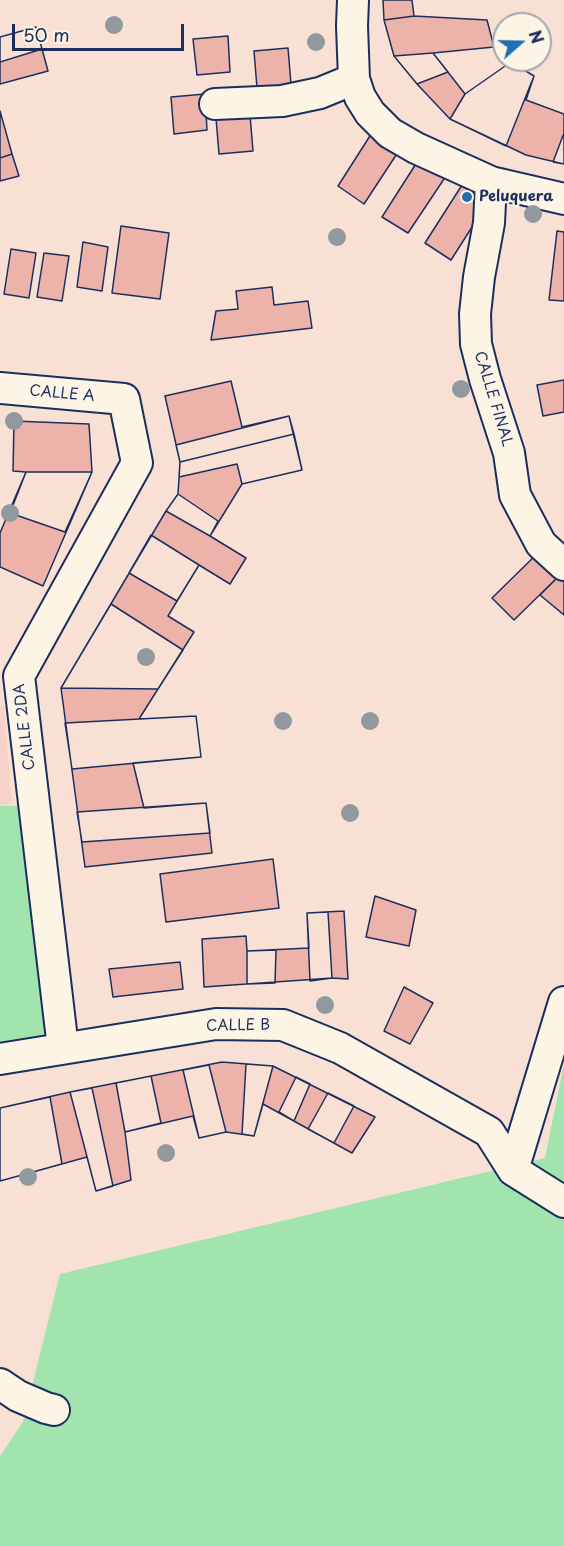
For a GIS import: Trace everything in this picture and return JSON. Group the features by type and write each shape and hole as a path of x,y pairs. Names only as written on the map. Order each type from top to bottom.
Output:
{"street":[{"path":"353,0 354,79 360,97 370,113 390,133 416,148 491,182 564,199"},
{"path":"215,104 282,101 320,93 354,79"},
{"name":"CALLE FINAL","path":"491,182 489,224 475,314 476,344 509,453 515,495 541,544 564,565"},
{"name":"CALLE A","path":"0,388 124,399"},
{"name":"CALLE 2DA","path":"63,1048 9,676 137,464 124,399"},
{"path":"564,1002 513,1170 564,1202"},
{"name":"CALLE B","path":"0,1059 216,1024 284,1025 340,1048 489,1132 513,1170"},
{"path":"0,1384 18,1396 54,1410"}],"shaded area":[{"path":"0,705 4,705 12,804 0,805"}],"green space":[{"path":"34,805 63,1048 0,1059 0,806"},
{"path":"564,1064 564,1546 0,1546 0,1456 23,1422 60,1274 545,1158"}],"building":[{"path":"383,0 412,0 414,16 384,20"},
{"path":"414,16 487,20 492,47 433,53 465,94 497,72 527,72 534,76 526,100 564,114 564,164 526,155 450,119 394,56 384,20"},
{"path":"36,27 42,49 0,62 0,37"},
{"path":"36,27 48,71 0,84 0,37"},
{"path":"228,36 230,72 197,75 193,39"},
{"path":"288,48 291,84 257,88 254,51"},
{"path":"433,53 448,72 417,84 394,56"},
{"path":"497,72 527,72 534,76 506,146 450,119 465,94"},
{"path":"205,94 207,130 174,134 171,97"},
{"path":"0,111 12,154 0,158"},
{"path":"250,115 253,151 219,154 216,118"},
{"path":"375,128 402,146 364,204 338,186"},
{"path":"564,133 564,164 553,162"},
{"path":"12,154 19,176 0,181 0,158"},
{"path":"419,159 446,176 408,233 382,217"},
{"path":"462,185 488,202 451,260 425,243"},
{"path":"121,226 169,233 160,299 112,293"},
{"path":"557,231 564,232 564,301 549,300"},
{"path":"83,242 108,247 102,291 77,287"},
{"path":"11,249 36,253 29,298 4,294"},
{"path":"44,253 69,256 62,301 37,297"},
{"path":"272,287 274,305 308,301 312,328 211,340 216,311 238,309 236,291"},
{"path":"564,380 564,412 543,416 537,385"},
{"path":"231,381 242,427 289,416 302,470 242,484 210,536 246,558 230,584 199,565 168,616 194,632 139,719 196,716 201,757 133,763 144,808 206,803 212,853 85,867 61,688 178,494 180,462 165,396"},
{"path":"289,416 294,434 180,462 176,445"},
{"path":"14,421 89,424 92,472 43,586 0,567 0,533 26,472 13,471"},
{"path":"294,434 302,470 242,484 237,464 179,477 180,462"},
{"path":"26,472 92,472 65,532 10,513"},
{"path":"178,494 218,521 210,536 166,511"},
{"path":"151,535 199,565 177,601 129,573"},
{"path":"541,550 563,572 514,620 492,598"},
{"path":"564,573 564,615 540,595"},
{"path":"111,604 183,650 158,689 61,688"},
{"path":"196,716 201,757 72,769 65,723"},
{"path":"206,803 210,833 82,842 77,812"},
{"path":"273,859 279,908 166,922 160,874"},
{"path":"375,896 416,910 409,946 366,937"},
{"path":"344,911 348,979 332,978 204,987 202,939 246,936 247,951 309,948 307,913"},
{"path":"328,912 332,978 310,981 307,913"},
{"path":"276,950 275,983 247,984 247,951"},
{"path":"180,962 183,989 113,997 109,969"},
{"path":"404,987 433,1003 410,1044 384,1031"},
{"path":"222,1062 273,1066 375,1117 352,1153 263,1104 254,1136 226,1132 199,1138 193,1116 125,1132 131,1180 96,1191 87,1157 0,1181 0,1108"},
{"path":"246,1064 273,1066 254,1136 242,1134"},
{"path":"209,1065 226,1132 199,1138 183,1070"},
{"path":"151,1076 161,1123 125,1132 116,1083"},
{"path":"296,1077 310,1084 294,1121 279,1112"},
{"path":"92,1088 113,1186 96,1191 70,1092"},
{"path":"328,1093 354,1106 334,1143 308,1129"},
{"path":"50,1097 62,1164 0,1181 0,1108"}],"place":[{"name":"Peluquera","path":"467,197"}]}
